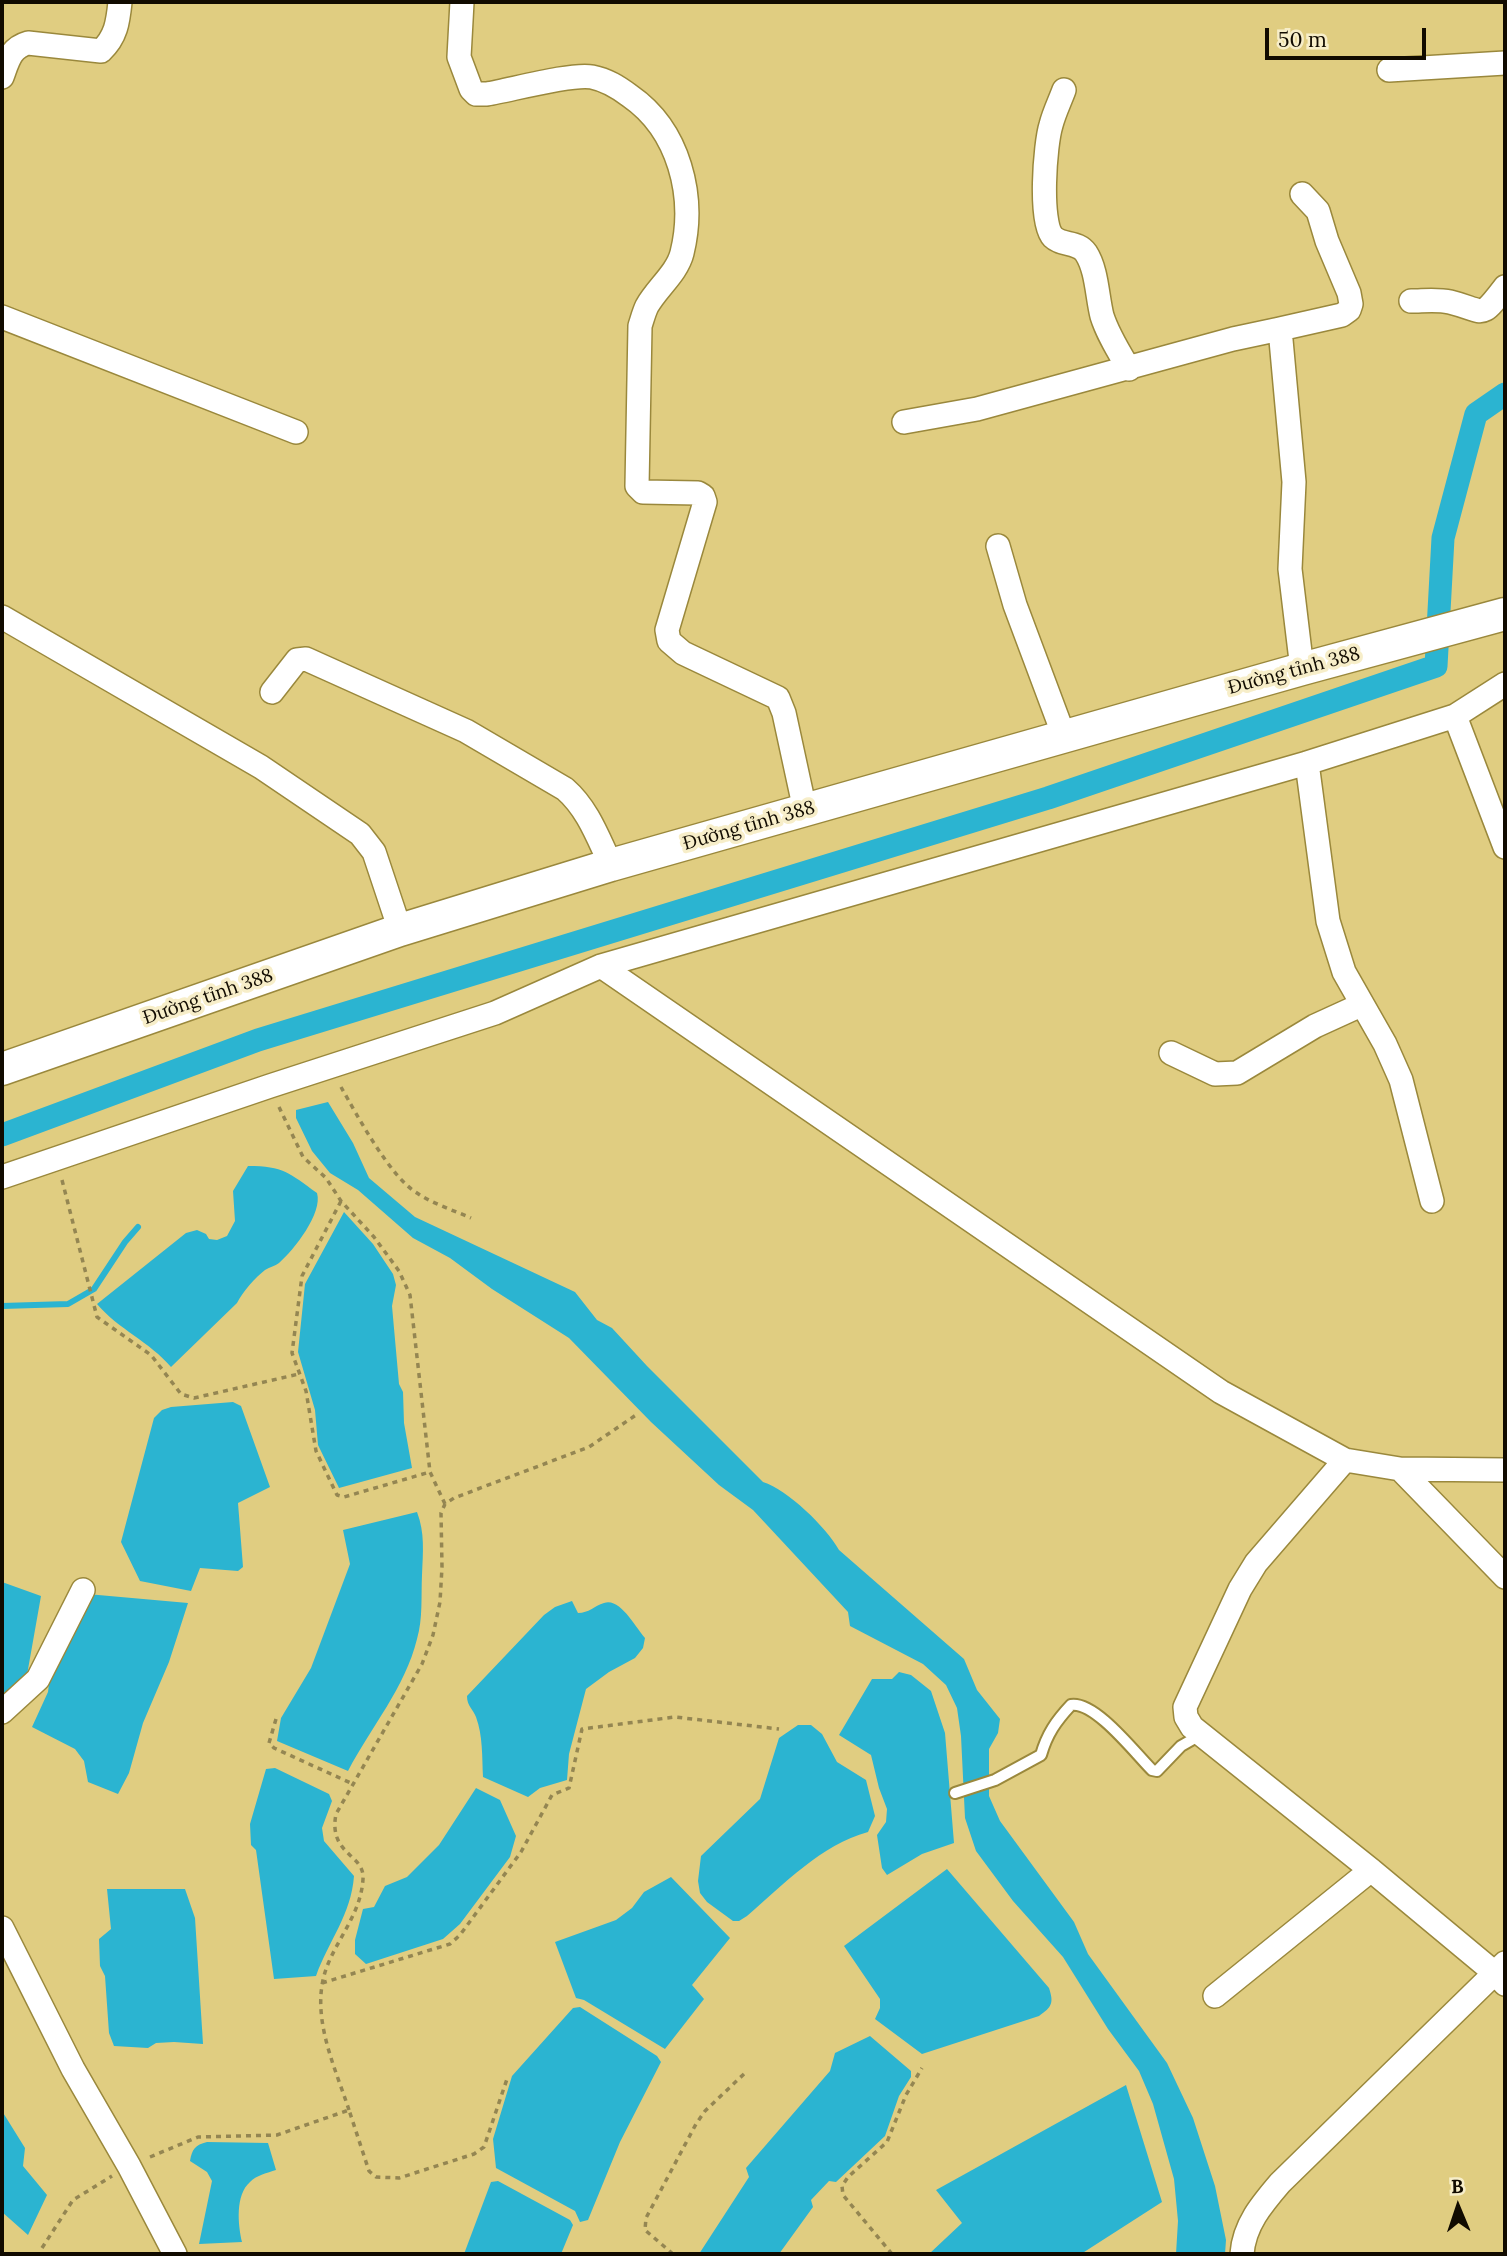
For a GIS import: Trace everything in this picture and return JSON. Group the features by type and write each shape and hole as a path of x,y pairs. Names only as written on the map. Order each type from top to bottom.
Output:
{"main road":[{"name":"Đường tỉnh 388","path":"2,1069 400,930 611,864 1302,669 1500,616"}],"street":[{"path":"2,77 12,51 28,43 89,52 101,51 111,41 118,24 120,2"},
{"path":"462,2 459,57 471,89 476,94 590,76 608,81 642,104 662,127 681,164 686,222 681,255 675,268 646,307 640,326 637,486 643,492 698,493 703,496 705,502 667,630 669,641 683,653 778,698 805,810"},
{"path":"1389,70 1505,63"},
{"path":"1064,90 1046,145 1045,196 1048,227 1053,236 1077,245 1086,253 1103,319 1129,369"},
{"path":"904,422 977,410 1342,315 1349,310 1351,304 1349,293 1327,241 1321,216 1302,194"},
{"path":"1410,301 1450,302 1473,311 1482,311 1491,305 1505,287"},
{"path":"2,317 296,432"},
{"path":"1280,329 1294,482 1290,569 1302,669"},
{"path":"998,547 1015,605 1064,736"},
{"path":"2,617 261,767 359,834 374,852 400,930"},
{"path":"272,692 297,660 306,659 466,731 565,789 575,798 584,809 611,864"},
{"path":"2,1177 495,1013 601,966 1307,763 1455,716 1505,684"},
{"path":"1455,716 1505,847"},
{"path":"1307,763 1328,922 1343,972 1385,1044 1401,1080 1432,1201"},
{"path":"601,966 1221,1392 1345,1460 1400,1469 1505,1470"},
{"path":"1171,1053 1215,1074 1237,1073 1315,1026 1362,1005"},
{"path":"1242,2254 1243,2242 1255,2213 1280,2183 1502,1974 1249,1775 1192,1727 1186,1717 1185,1707 1240,1589 1256,1563 1345,1460"},
{"path":"1400,1469 1505,1577"},
{"path":"2,1712 38,1679 83,1590"},
{"path":"1214,1996 1371,1870"},
{"path":"2,1928 73,2069 129,2166 175,2254"}],"lane":[{"path":"955,1793 995,1780 1041,1755 1046,1738 1056,1721 1071,1705 1085,1706 1100,1717 1152,1770 1157,1771 1181,1746 1195,1738"}],"path":[{"path":"330,1067 366,1130 405,1184 430,1200 471,1218"},
{"path":"270,1086 303,1157 326,1178 341,1201 374,1237 399,1271 410,1295 430,1472 445,1504"},
{"path":"57,1158 97,1317 151,1354 181,1394 194,1398 299,1374"},
{"path":"341,1201 302,1276 292,1353 306,1391 316,1451 337,1495 344,1497 430,1472"},
{"path":"507,2079 484,2147 474,2154 399,2178 376,2177 369,2171 322,2024 319,1996 328,1964 357,1907 364,1878 362,1870 339,1844 333,1827 336,1814 422,1664 433,1635 440,1602 441,1513 445,1504 454,1498 589,1447 636,1415"},
{"path":"322,1983 450,1944 460,1935 521,1852 552,1795 569,1788 582,1729 676,1717 779,1729"},
{"path":"276,1719 269,1743 274,1748 353,1784"},
{"path":"892,2254 843,2195 842,2186 848,2177 887,2142 906,2095 922,2068"},
{"path":"673,2254 645,2230 646,2218 696,2124 705,2111 746,2072"},
{"path":"42,2248 73,2200 129,2166 198,2137 276,2135 349,2110"}],"water":[{"path":"328,1102 353,1143 369,1178 415,1217 575,1292 597,1320 612,1328 763,1482 784,1493 806,1510 839,1550 964,1659 977,1690 1000,1719 998,1733 989,1749 989,1796 1000,1821 1074,1922 1088,1954 1167,2063 1193,2118 1215,2186 1226,2240 1225,2254 1176,2254 1178,2221 1174,2179 1153,2104 1139,2071 1108,2029 1063,1957 1013,1901 976,1851 965,1818 957,1708 946,1685 923,1664 850,1626 848,1612 753,1510 719,1485 651,1422 569,1338 492,1289 450,1258 413,1238 358,1190 330,1173 312,1151 296,1118 296,1110"},
{"path":"248,1166 278,1169 299,1180 317,1193 316,1211 306,1231 285,1257 257,1277 237,1303 171,1367 97,1304 186,1233 197,1230 206,1234 209,1239 217,1240 227,1236 235,1221 233,1191"},
{"path":"344,1212 373,1244 393,1274 396,1285 392,1306 399,1384 403,1392 404,1423 412,1468 339,1488 318,1445 315,1410 298,1352 305,1284"},
{"path":"233,1402 241,1406 270,1487 238,1503 243,1567 238,1571 200,1568 191,1591 140,1581 121,1542 154,1418 162,1410 171,1407"},
{"path":"417,1512 423,1550 421,1615 417,1639 412,1657 396,1691 348,1771 277,1741 281,1718 311,1668 350,1564 343,1530"},
{"path":"2,1582 41,1596 27,1675 2,1703"},
{"path":"87,1594 188,1603 169,1662 143,1723 129,1773 118,1794 88,1782 84,1761 75,1749 32,1727 48,1692 51,1667"},
{"path":"572,1601 578,1613 604,1603 616,1605 645,1638 643,1648 635,1658 586,1689 569,1754 567,1780 540,1788 528,1797 483,1777 480,1732 467,1696 544,1615 555,1607"},
{"path":"899,1672 911,1675 931,1691 945,1733 954,1843 922,1854 887,1875 882,1868 877,1835 886,1822 887,1809 871,1755 839,1735 872,1679 892,1679"},
{"path":"798,1725 811,1725 822,1734 837,1762 866,1780 875,1816 868,1832 834,1846 789,1879 747,1916 733,1921 707,1902 700,1893 698,1881 701,1856 760,1799 779,1738"},
{"path":"275,1768 329,1794 332,1801 322,1828 324,1841 354,1876 349,1903 316,1976 274,1979 256,1850 251,1845 250,1824 266,1769"},
{"path":"476,1788 500,1800 516,1836 510,1857 460,1924 443,1939 366,1964 355,1954 355,1940 363,1909 374,1907 385,1886 407,1877 439,1845"},
{"path":"947,1869 1049,1988 1051,2001 1049,2007 1039,2016 922,2054 875,2019 880,2008 880,1999 844,1946"},
{"path":"671,1877 730,1938 692,1985 704,1999 665,2049 584,2000 576,1998 555,1942 616,1920 632,1908 644,1892"},
{"path":"107,1889 185,1889 195,1918 203,2044 156,2043 148,2048 114,2046 109,2033 105,1976 100,1966 99,1939 111,1929"},
{"path":"580,2007 657,2056 661,2062 620,2142 588,2220 580,2222 575,2211 496,2168 493,2139 512,2076 573,2008"},
{"path":"870,2036 911,2071 911,2077 899,2096 885,2136 836,2182 829,2181 811,2200 813,2207 779,2254 699,2254 749,2177 746,2168 830,2071 835,2053"},
{"path":"1126,2085 1162,2202 1081,2254 929,2254 962,2223 936,2190"},
{"path":"2,2111 25,2148 23,2166 47,2195 28,2235 2,2212"},
{"path":"207,2142 268,2143 276,2170 253,2180 242,2194 239,2219 242,2242 199,2244 212,2181 207,2172 190,2161 195,2148"},
{"path":"498,2181 570,2220 573,2225 561,2254 464,2254 491,2182"}],"waterway":[{"path":"2,1135 258,1040 1048,798 1436,666 1443,538 1476,414 1505,394"},
{"path":"2,1306 68,1304 94,1289 138,1227"}]}
